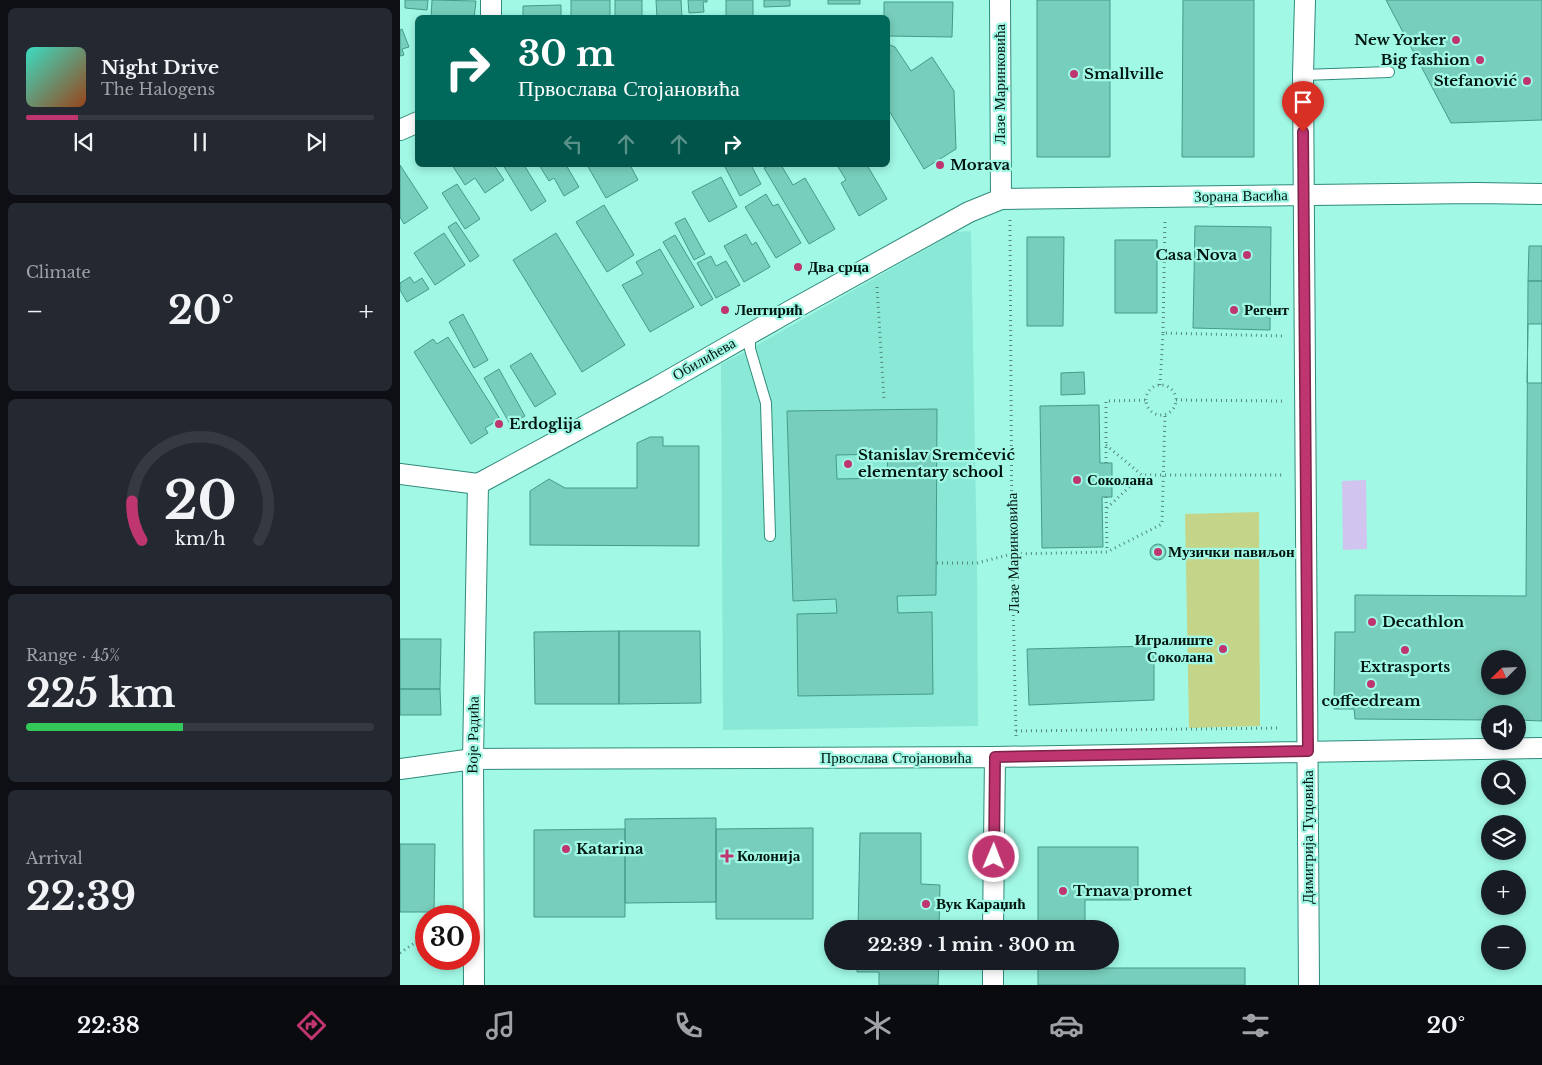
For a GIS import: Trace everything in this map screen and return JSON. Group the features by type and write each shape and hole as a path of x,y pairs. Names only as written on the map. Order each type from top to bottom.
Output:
{"street":[{"path":"491,0 491,15"},
{"name":"Лазе Маринковића","path":"1000,0 1005,199"},
{"name":"Димитрија Туцовића","path":"1305,0 1303,195 1309,985"},
{"path":"400,130 415,123"},
{"name":"Зорана Васића","path":"1005,199 1542,194"},
{"name":"Обилићева","path":"478,484 657,387 969,212 1005,199"},
{"path":"400,474 478,484"},
{"name":"Воје Радића","path":"474,985 473,759 478,484"},
{"name":"Првослава Стојановића","path":"400,769 473,759 1016,757 1542,748"},
{"path":"993,920 995,757"},
{"path":"993,970 993,985"}],"lane":[{"path":"1303,75 1389,72"},
{"path":"750,334 750,349 766,403 770,536"}],"path":[{"path":"1160,385 1166,197"},
{"name":"Лазе Маринковића","path":"1005,199 1016,757"},
{"path":"876,264 884,398"},
{"path":"1163,333 1283,336"},
{"path":"1160,385 1170,388 1176,395 1173,409 1165,414 1153,412 1148,407 1149,391 1160,385"},
{"path":"1106,463 1106,401 1147,400"},
{"path":"1176,400 1284,401"},
{"path":"936,563 977,563 1012,554 1107,552 1162,524 1165,414"},
{"path":"1106,446 1142,475 1305,474"},
{"path":"1106,508 1142,475"},
{"path":"1106,497 1107,552"},
{"path":"1016,731 1287,728 1308,726"},
{"path":"400,953 415,943"}],"shaded area":[{"name":"Stanislav Sremčević elementary school","path":"971,231 978,726 723,730 721,364 956,232"},
{"path":"1366,480 1367,549 1343,550 1342,481"}],"green space":[{"name":"Игралиште Соколана","path":"1259,512 1260,726 1189,728 1185,514"}],"building":[{"path":"405,0 428,0 427,10 405,8"},
{"path":"432,0 476,1 474,15 431,15"},
{"path":"571,0 610,0 610,15 571,15"},
{"path":"615,0 642,0 642,15 615,15"},
{"path":"656,0 681,0 682,15 657,15"},
{"path":"688,0 707,0 707,2 703,2 704,12 689,13"},
{"path":"726,0 753,0 753,15 726,15"},
{"path":"764,0 790,0 790,6 764,7"},
{"path":"828,0 860,0 860,4 828,4"},
{"name":"Smallville","path":"1037,0 1110,0 1110,157 1037,157"},
{"name":"Smallville","path":"1183,0 1254,0 1254,157 1182,157"},
{"name":"Big fashion","path":"1386,0 1542,0 1542,120 1451,123"},
{"path":"884,2 953,2 952,37 890,36 890,15 884,15"},
{"path":"561,5 561,15 523,15 523,6"},
{"path":"402,29 409,47 402,49 404,55 400,56 400,30"},
{"path":"890,45 895,47 911,71 932,57 954,91 956,149 924,169 890,112"},
{"path":"400,165 428,208 404,224 400,217"},
{"path":"453,167 495,167 504,180 485,193 475,178 465,185"},
{"path":"504,167 525,167 546,201 531,211"},
{"path":"540,167 567,167 579,187 564,196 554,178 549,181"},
{"path":"588,167 631,167 638,180 606,198"},
{"path":"725,167 752,167 761,184 740,196"},
{"path":"782,167 793,185 805,178 835,229 809,244 764,168"},
{"path":"838,167 868,167 887,199 859,216 841,183 846,180"},
{"path":"721,177 737,207 709,222 692,192"},
{"path":"457,184 480,219 465,229 442,193"},
{"path":"766,194 773,206 778,204 801,243 776,258 745,207"},
{"path":"604,205 634,255 607,272 576,222"},
{"path":"685,218 705,254 694,260 675,223"},
{"path":"456,222 479,256 470,262 448,227"},
{"path":"1195,226 1271,227 1270,330 1193,328"},
{"path":"444,233 465,265 435,285 414,253"},
{"path":"556,233 625,345 582,372 513,260"},
{"path":"746,234 752,245 756,242 770,267 744,282 724,246"},
{"path":"675,235 713,299 701,306 663,242"},
{"path":"1027,237 1064,237 1063,326 1027,326"},
{"path":"1115,240 1157,240 1157,313 1115,313"},
{"path":"1529,246 1542,246 1542,281 1528,281"},
{"path":"660,249 694,307 650,332 622,285 643,274 636,262"},
{"path":"711,256 716,266 726,261 740,285 716,298 697,263"},
{"path":"410,277 414,283 422,278 429,289 407,302 400,290 400,283"},
{"path":"1528,281 1542,281 1542,721 1526,720 1526,705 1481,705 1481,720 1355,719 1354,709 1334,709 1335,632 1355,632 1355,595 1526,596"},
{"path":"463,314 488,360 474,368 449,322"},
{"path":"1528,324 1542,324 1542,383 1527,383"},
{"path":"448,337 500,419 485,428 488,433 471,444 414,352 433,339 437,344"},
{"path":"531,353 556,394 535,407 510,366"},
{"path":"499,369 525,416 510,424 484,378"},
{"path":"1084,372 1085,394 1061,395 1061,373"},
{"name":"Соколана","path":"1099,405 1100,463 1112,463 1112,497 1102,497 1103,547 1042,548 1040,406"},
{"path":"937,409 936,595 897,596 898,613 932,612 933,694 798,696 797,614 837,613 836,599 793,601 787,411","holes":["887,454 888,478 837,479 836,455"]},
{"path":"650,437 663,437 663,446 699,446 699,546 530,545 530,491 549,479 565,488 637,488 637,443"},
{"name":"Музички павиљон","path":"1158,544 1164,546 1166,552 1164,558 1158,560 1152,558 1150,552 1152,546"},
{"path":"619,631 700,631 701,703 619,704"},
{"path":"619,631 619,704 535,704 534,632"},
{"path":"400,639 441,639 440,689 400,689"},
{"path":"1154,646 1154,700 1029,705 1027,649"},
{"path":"400,689 440,689 441,715 400,715"},
{"path":"716,818 716,902 625,903 625,819"},
{"path":"813,828 813,919 716,919 716,829"},
{"path":"625,829 625,917 534,917 534,830"},
{"path":"860,833 921,833 921,884 940,885 939,920 858,920"},
{"path":"400,844 435,844 434,905 415,905 415,912 400,912"},
{"path":"1038,847 1138,847 1138,900 1085,900 1085,920 1038,920"},
{"path":"1245,968 1245,985 1038,985 1038,970"},
{"path":"857,970 939,970 938,985 879,985 879,972 857,972"}],"place":[{"name":"New Yorker","path":"1456,40"},
{"name":"Big fashion","path":"1480,60"},
{"name":"Smallville","path":"1074,74"},
{"name":"Stefanović","path":"1527,81"},
{"name":"Morava","path":"940,165"},
{"name":"Casa Nova","path":"1247,255"},
{"name":"Два срца","path":"798,267"},
{"name":"Лептирић","path":"725,310"},
{"name":"Регент","path":"1234,310"},
{"name":"Erdoglija","path":"499,424"},
{"name":"Stanislav Sremčević elementary school","path":"848,464"},
{"name":"Соколана","path":"1077,480"},
{"name":"Музички павиљон","path":"1158,552"},
{"name":"Decathlon","path":"1372,622"},
{"name":"Игралиште Соколана","path":"1223,649"},
{"name":"Extrasports","path":"1405,650"},
{"name":"coffeedream","path":"1371,684"},
{"name":"Katarina","path":"566,849"},
{"name":"Колонија","path":"727,856"},
{"name":"Trnava promet","path":"1063,891"},
{"name":"Вук Караџић","path":"926,904"}],"route":[{"path":"994,857 995,757 1308,751 1303,132"}]}
